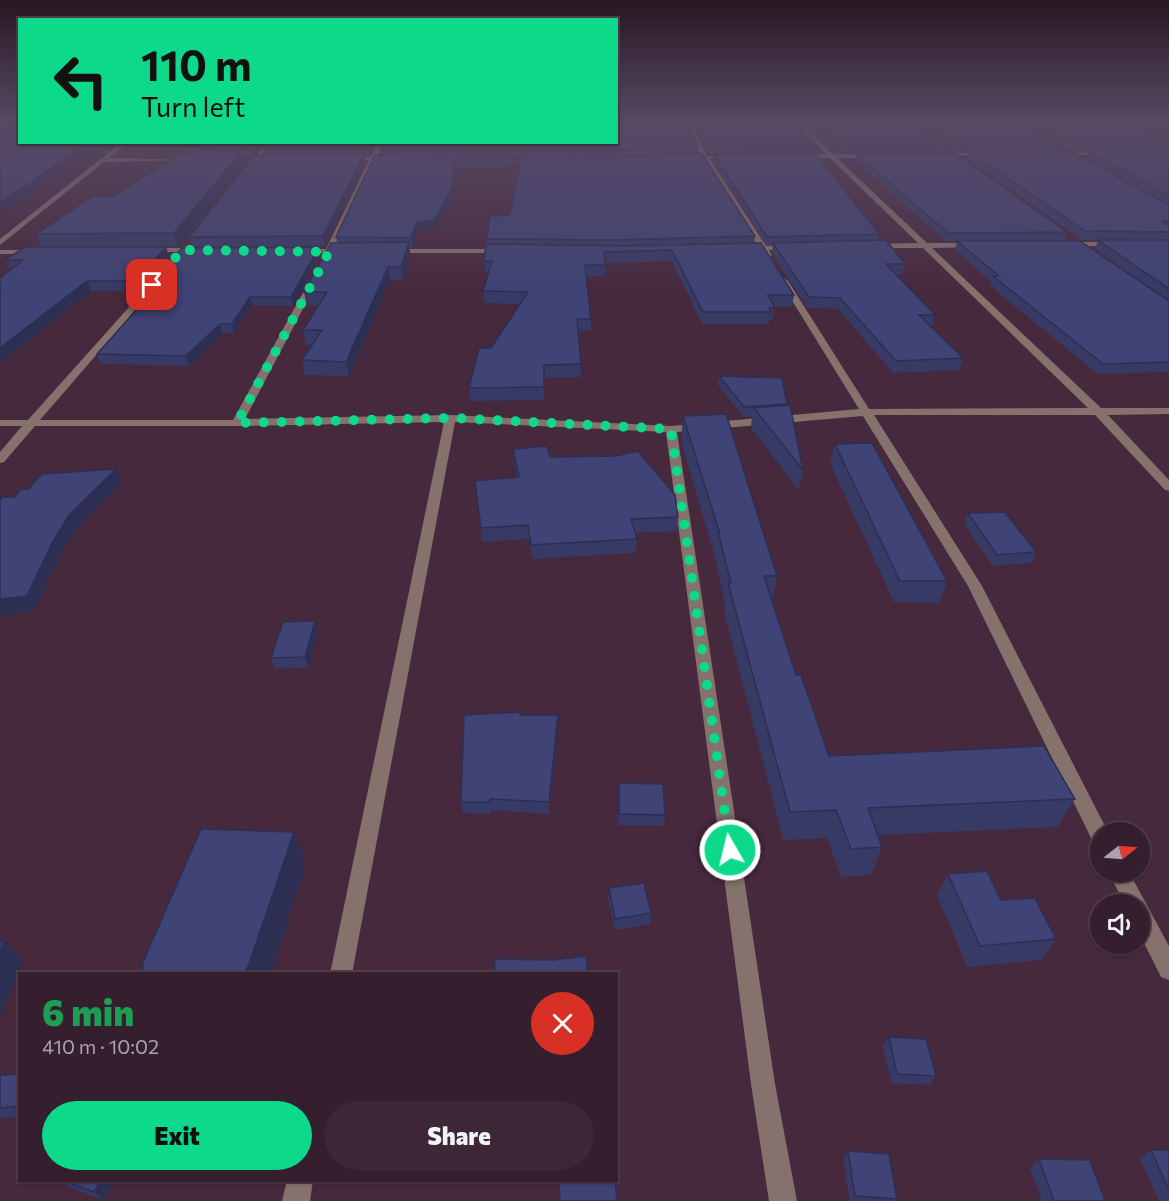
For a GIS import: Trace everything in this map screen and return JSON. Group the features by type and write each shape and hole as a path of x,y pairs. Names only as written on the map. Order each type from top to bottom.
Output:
{"street":[{"path":"0,243 77,180"},
{"path":"237,423 329,252 362,180"},
{"path":"720,180 975,586 1093,822"},
{"path":"856,180 1098,411 1169,487"},
{"path":"1069,237 1087,250"},
{"path":"0,459 189,241"},
{"path":"1054,244 1123,244"},
{"path":"866,246 982,245"},
{"path":"730,249 798,247"},
{"path":"137,250 205,250"},
{"path":"295,251 351,251"},
{"path":"374,251 512,251"},
{"path":"0,252 46,252"},
{"path":"0,423 237,423 450,418 671,429 866,412 1169,411"},
{"path":"341,972 450,418"},
{"path":"671,429 763,1084 783,1201"},
{"path":"1150,932 1169,969"},
{"path":"296,1201 300,1182"}],"building":[{"path":"0,180 35,180 31,183 0,202"},
{"path":"139,180 218,180 174,233 36,234 93,196 114,196"},
{"path":"234,180 351,180 323,236 189,237"},
{"path":"363,180 453,180 453,187 434,220 416,223 411,238 336,237"},
{"path":"517,180 719,180 755,236 619,240 487,239 490,216 510,215"},
{"path":"730,180 837,180 879,234 767,237"},
{"path":"886,180 993,180 1067,232 948,233"},
{"path":"1011,180 1123,180 1169,205 1169,221 1162,221 1169,226 1169,232 1085,231"},
{"path":"1140,180 1169,180 1169,196"},
{"path":"886,240 905,264 886,264 935,315 919,315 963,358 896,361 840,298 809,297 773,243"},
{"path":"1098,240 1169,240 1169,289"},
{"path":"957,241 1080,241 1169,301 1169,362 1103,364 993,276 999,276"},
{"path":"409,242 401,267 388,267 346,362 302,360 322,330 303,330 327,292 304,292 331,243"},
{"path":"761,243 794,295 768,295 775,308 769,308 771,312 703,312 672,250 604,252 605,265 585,265 591,319 577,319 581,364 544,365 544,387 469,388 479,348 491,348 528,292 483,291 492,261 484,261 486,244 619,246"},
{"path":"25,247 166,247 135,281 87,281 0,348 0,278 23,260 5,260"},
{"path":"319,247 291,297 250,297 232,324 220,324 186,356 97,354 161,283 151,283 182,248"},
{"path":"719,376 782,378 787,404 744,407"},
{"path":"790,405 803,470 754,408"},
{"path":"726,414 777,576 764,576 796,675 801,675 829,756 1044,746 1075,799 868,808 882,847 851,849 836,810 790,812 728,583 731,583 718,532 720,534 683,416"},
{"path":"872,443 947,581 900,581 835,444"},
{"path":"547,446 550,457 615,456 638,451 675,495 678,517 631,519 637,539 531,545 528,525 481,528 475,481 519,477 513,449"},
{"path":"116,469 69,515 52,543 27,596 0,599 0,500 2,497 15,497 21,489 28,489 42,474"},
{"path":"1005,512 1036,552 997,555 968,513"},
{"path":"315,621 305,657 271,658 283,622"},
{"path":"520,712 520,715 558,715 549,802 490,799 489,802 461,802 464,715"},
{"path":"619,783 663,784 665,815 619,814"},
{"path":"201,829 294,832 248,967 244,972 142,972 143,962"},
{"path":"987,871 1001,900 1035,898 1056,939 980,946 948,874"},
{"path":"644,883 651,913 615,919 609,888"},
{"path":"586,956 588,972 494,972 495,959 553,960"},
{"path":"889,1037 926,1039 936,1076 897,1074"},
{"path":"18,1074 18,1106 0,1108 0,1075"},
{"path":"1151,1150 1169,1150 1169,1190"},
{"path":"848,1151 889,1154 897,1199 855,1196"},
{"path":"1039,1159 1090,1160 1105,1201 1054,1201"},
{"path":"68,1182 100,1182 94,1192"},
{"path":"559,1182 615,1182 617,1201 560,1201"}],"route":[{"path":"152,285 182,250 329,252 237,423 450,418 671,429 730,850"}]}
